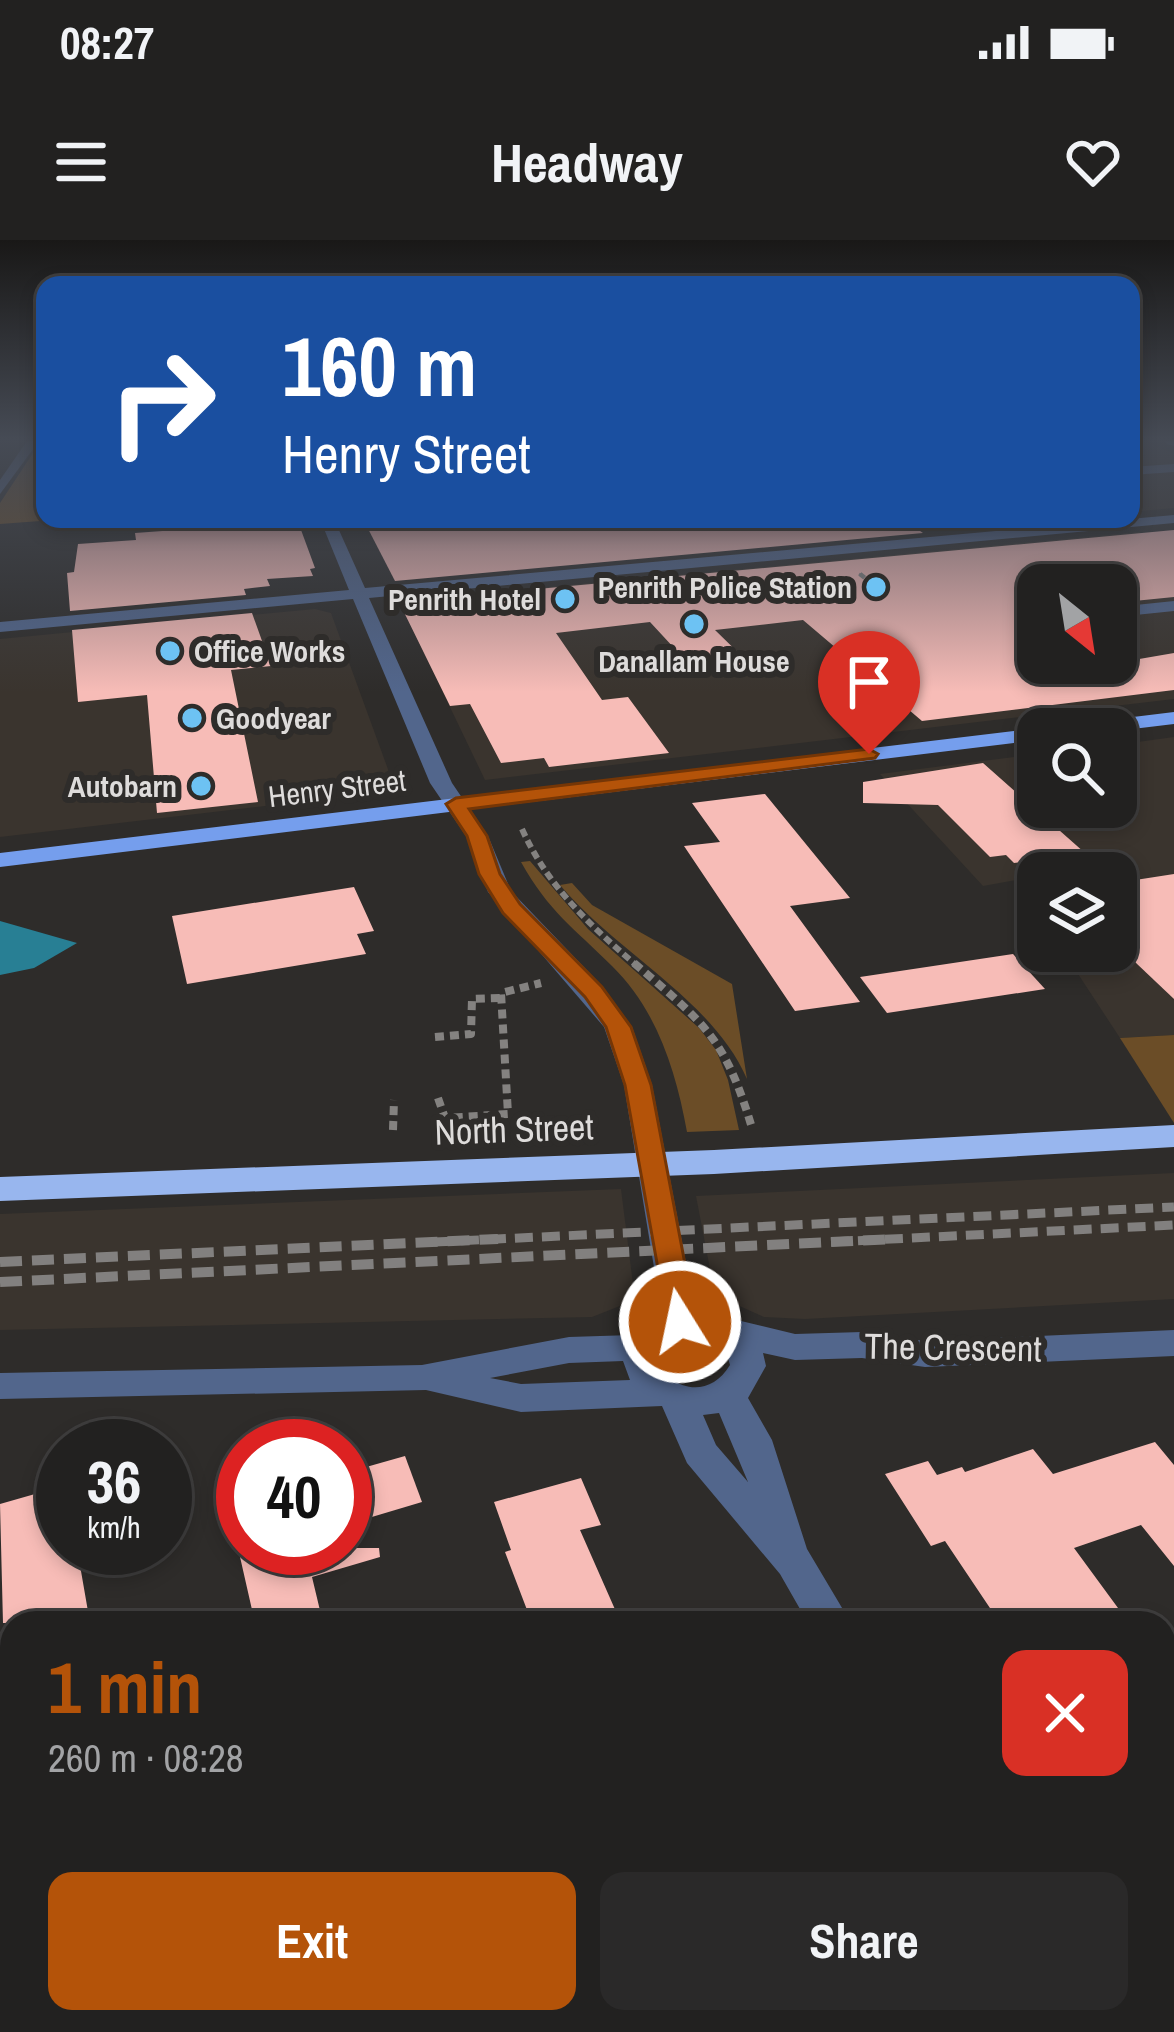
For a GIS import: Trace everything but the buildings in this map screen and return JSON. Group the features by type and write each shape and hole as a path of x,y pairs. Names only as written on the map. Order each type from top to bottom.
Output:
{"highway":[{"name":"North Street","path":"0,1189 714,1162 1174,1136"}],"main road":[{"path":"1137,723 1174,718"},
{"name":"Henry Street","path":"0,860 1017,737"}],"street":[{"path":"331,528 441,783 477,836 490,874 511,908 593,992 618,1027 649,1137 677,1307"},
{"path":"933,528 948,539"},
{"path":"0,627 1071,528"},
{"path":"1137,610 1174,606"},
{"path":"422,1378 521,1398 670,1396 695,1401 727,1394 745,1376 748,1366 742,1344 677,1307"},
{"path":"677,1307 641,1348 640,1367 670,1396 700,1453 794,1562 823,1611"},
{"name":"The Crescent","path":"733,1335 795,1347 862,1345 926,1354 1174,1343"},
{"path":"0,1386 422,1378 569,1350 641,1348"},
{"path":"727,1394 753,1439 794,1562"}],"path":[{"path":"860,574 871,583 861,591"},
{"path":"521,829 539,867 583,920 710,1029 737,1078 755,1140"},
{"path":"438,1098 445,1123 508,1114 501,993 542,983"},
{"path":"436,1036 472,1034 472,999 501,998"},
{"path":"393,1130 394,1100"}],"shaded area":[{"path":"1139,532 1174,552 1174,699 1097,708 1017,708 1017,717 485,780 399,601"},
{"path":"315,609 331,613 393,783 377,793 0,837 0,639"},
{"path":"1174,737 1174,1035 1120,1038 1077,972 1137,972 1137,852 1017,852 1017,882 983,886 880,774 1017,757 1017,828 1137,828 1137,742"},
{"path":"530,861 588,929 699,1028 716,1050 728,1080 739,1130 687,1132 670,1064 653,1022 628,983 542,894 521,862"},
{"path":"572,883 592,905 732,984 747,1079 732,1051 688,1001 560,885"},
{"path":"1174,1035 1174,1123 1120,1038"},
{"path":"1174,1173 1174,1299 805,1319 764,1317 715,1295 696,1196"},
{"path":"621,1189 635,1300 592,1317 0,1330 0,1214"}],"water":[{"path":"0,921 77,943 34,968 0,975"}],"railway":[{"path":"474,1240 1174,1207"},
{"path":"841,1241 1174,1225"},
{"path":"474,1240 498,1239"},
{"path":"841,1241 893,1239"},
{"path":"0,1262 474,1240"},
{"path":"434,1242 474,1240"},
{"path":"0,1282 841,1241"},
{"path":"831,1242 841,1241"}],"place":[{"name":"Penrith Police Station","path":"876,587"},
{"name":"Penrith Hotel","path":"565,599"},
{"name":"Danallam House","path":"694,624"},
{"name":"Office Works","path":"170,651"},
{"name":"Goodyear","path":"192,718"},
{"name":"Autobarn","path":"201,786"}],"route":[{"path":"680,1322 649,1137 618,1027 593,992 511,908 490,874 477,836 456,804 869,754"}]}
